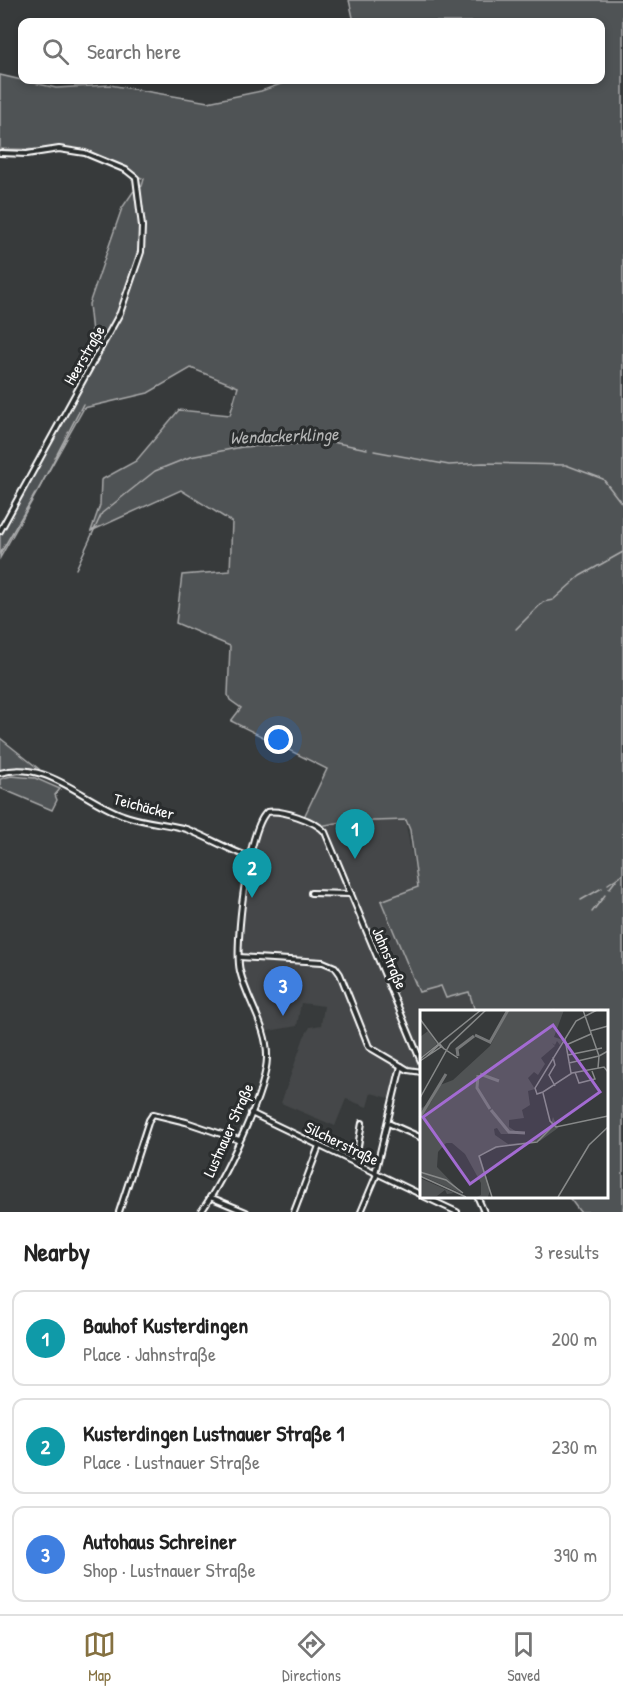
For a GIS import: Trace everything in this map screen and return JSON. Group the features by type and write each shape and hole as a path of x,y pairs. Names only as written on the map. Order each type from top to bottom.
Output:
{"street":[{"name":"Heerstraße","path":"0,153 27,154 59,149 68,150 85,153 126,170 136,178 142,226 141,252 120,313 0,531"},
{"name":"Teichäcker","path":"0,773 20,770 43,774 114,812 138,820 186,829 250,857"},
{"name":"Lustnauer Straße","path":"201,1212 239,1140 265,1071 267,1045 242,978 238,957 244,890 250,857 260,821 267,812"},
{"name":"Jahnstraße","path":"267,812 298,818 320,826 325,832 420,1059"},
{"path":"311,893 351,894"},
{"path":"238,957 323,962 335,967 340,974 367,1044 375,1052 401,1066 414,1072 420,1072"},
{"path":"361,1212 376,1173 401,1066"},
{"name":"Silcherstraße","path":"250,1113 420,1194"},
{"path":"119,1212 149,1120 153,1114 186,1122 239,1140"},
{"path":"355,1163 362,1123"},
{"path":"388,1123 420,1137"},
{"path":"294,1212 319,1146"},
{"path":"210,1197 246,1212"},
{"name":"Silcherstraße","path":"426,1197 457,1212"},
{"path":"477,1197 484,1212"},
{"path":"442,1211 444,1206"}],"shaded area":[{"path":"349,0 623,0 623,1212 580,1212 569,1197 608,1197 608,1010 475,1010 469,992 446,998 441,986 419,992 381,901 418,887 410,830 406,820 342,822 320,826 303,819 327,769 231,721 241,708 230,700 228,695 230,646 176,623 182,575 230,571 232,522 181,490 91,531 100,505 101,480 136,461 179,410 230,415 238,387 191,368 148,393 84,408 0,558 0,531 95,361 89,304 122,208 133,192 142,186 144,179 84,154 58,150 0,149 0,75 18,79 18,84 39,84 56,88 110,85 208,102 261,91 281,84 605,84 605,18 353,18"},
{"path":"0,738 39,769 38,773 31,771 0,773"},
{"path":"11,776 35,778 60,789 55,795 57,800 52,810 0,788 0,779"},
{"path":"267,812 303,819 320,826 342,822 405,820 418,887 381,901 441,986 470,992 475,1010 420,1010 420,1072 401,1067 393,1099 371,1093 367,1107 346,1099 335,1126 281,1103 304,1037 310,1027 321,1025 324,1006 301,1003 297,1026 263,1032 242,978 239,942 248,865 260,821"}],"waterway":[{"path":"39,489 83,404"},
{"name":"Wendackerklinge","path":"76,569 102,513 155,471 190,457 242,447 332,442 367,449"},
{"name":"Wendackerklinge","path":"374,451 449,465 483,463 566,465 603,479 623,505"},
{"path":"0,554 35,494"},
{"path":"516,629 543,602 553,600 580,576 623,552"},
{"path":"608,884 623,874"},
{"path":"609,889 616,880"},
{"path":"581,900 602,888"},
{"path":"592,912 605,895"}],"place":[{"name":"Bauhof Kusterdingen","path":"355,859"},
{"name":"Kusterdingen Lustnauer Straße 1","path":"252,898"},
{"name":"Autohaus Schreiner","path":"283,1016"}]}
